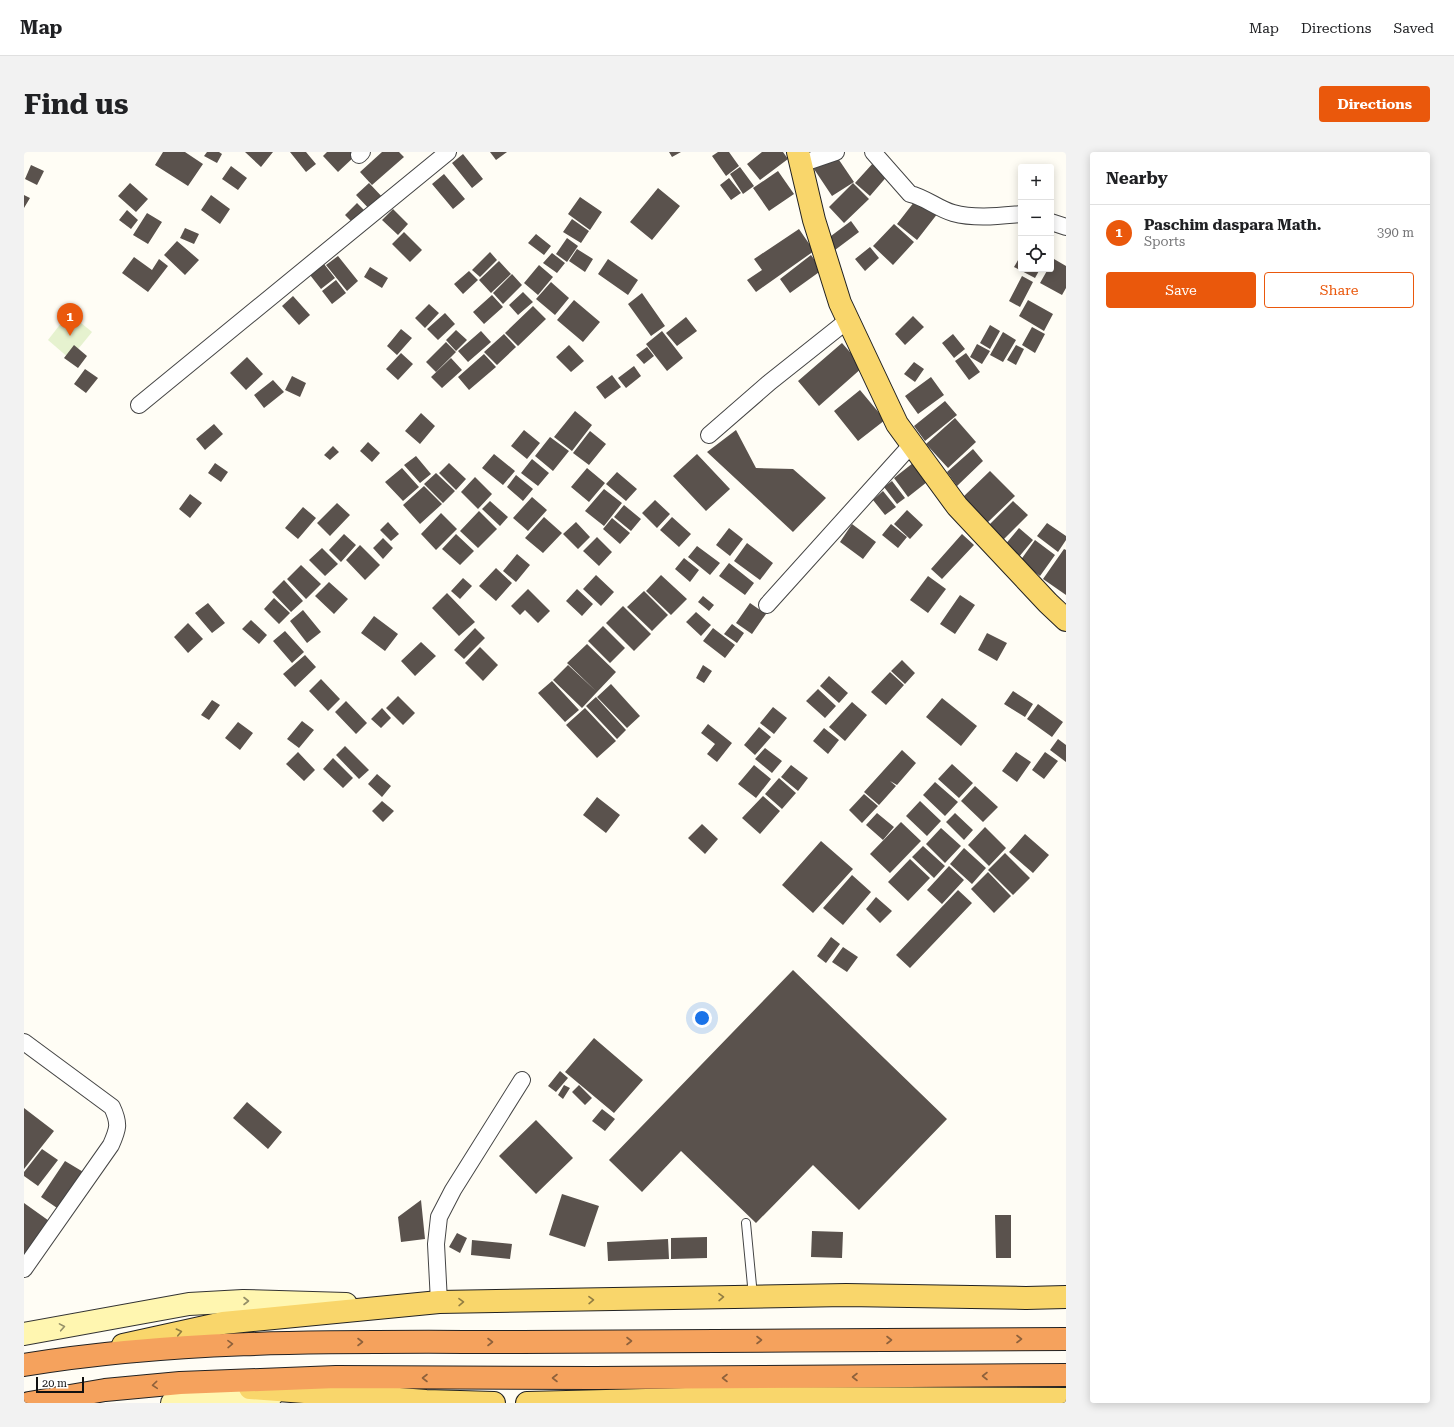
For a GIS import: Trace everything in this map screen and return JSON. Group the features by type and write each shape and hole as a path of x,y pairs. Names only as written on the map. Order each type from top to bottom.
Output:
{"highway":[{"path":"24,1365 73,1357 217,1344 1066,1338"},
{"path":"29,1403 105,1390 180,1383 336,1377 594,1378 1066,1375"}],"main road":[{"path":"800,158 814,220 840,303 897,424 957,506 1048,603 1066,620"},
{"path":"73,1357 223,1323 439,1302 846,1295 1066,1297"},
{"path":"180,1383 426,1401 494,1403"},
{"path":"527,1403 637,1402 725,1398 946,1401 1066,1399"}],"street":[{"path":"138,405 448,152"},
{"path":"800,158 836,152"},
{"path":"873,152 910,194 919,196 952,213 991,217 1018,214"},
{"path":"1054,223 1066,227"},
{"path":"709,435 770,382 848,320"},
{"path":"768,605 912,444"},
{"path":"24,1042 112,1108 118,1120 117,1131 111,1145 24,1269"},
{"path":"439,1302 436,1244 439,1217 453,1190 522,1080"},
{"path":"24,1334 189,1304 243,1301 389,1306"},
{"path":"172,1403 256,1395 330,1394"}],"lane":[{"path":"746,1223 753,1297"}],"green space":[{"path":"69,313 92,332 70,359 48,340"}],"building":[{"path":"163,152 185,152 203,164 188,186 155,165"},
{"path":"207,152 219,152 222,154 217,163 204,156"},
{"path":"245,152 273,152 261,167"},
{"path":"290,152 306,152 316,164 306,172"},
{"path":"327,152 351,152 355,156 338,172 323,156"},
{"path":"382,152 399,152 404,157 372,185 360,172"},
{"path":"490,152 507,152 496,160"},
{"path":"669,152 681,152 672,157"},
{"path":"718,152 729,152 739,166 726,176 712,156"},
{"path":"762,152 783,152 788,159 760,180 747,164"},
{"path":"463,154 483,179 472,188 452,163"},
{"path":"835,154 854,182 832,196 814,169"},
{"path":"874,162 889,174 870,196 855,183"},
{"path":"31,165 44,171 37,185 25,179"},
{"path":"231,166 247,178 238,190 222,179"},
{"path":"740,167 754,186 743,194 730,174"},
{"path":"778,171 794,194 769,211 753,188"},
{"path":"444,174 465,199 453,209 432,184"},
{"path":"729,178 741,193 731,200 720,185"},
{"path":"130,183 148,199 136,212 118,196"},
{"path":"369,183 386,201 373,213 356,195"},
{"path":"853,183 869,199 844,223 829,207"},
{"path":"658,188 680,206 652,240 630,222"},
{"path":"24,195 30,198 24,208"},
{"path":"211,195 230,209 220,224 201,210"},
{"path":"580,197 602,212 590,230 568,214"},
{"path":"918,197 938,213 917,240 897,224"},
{"path":"357,203 369,215 357,227 345,215"},
{"path":"393,209 408,224 398,235 382,220"},
{"path":"127,210 138,220 131,229 119,220"},
{"path":"147,213 162,222 148,244 133,235"},
{"path":"572,219 589,231 581,243 563,232"},
{"path":"851,221 859,232 835,250 827,239"},
{"path":"894,224 914,242 893,265 873,246"},
{"path":"185,228 199,234 194,244 180,238"},
{"path":"799,229 814,251 756,292 747,280 762,270 754,259"},
{"path":"404,232 422,250 410,262 392,244"},
{"path":"536,234 551,246 544,255 528,243"},
{"path":"567,238 578,246 567,262 556,254"},
{"path":"177,241 199,260 185,275 164,255"},
{"path":"870,247 879,258 865,271 855,259"},
{"path":"577,249 593,259 585,272 569,261"},
{"path":"490,252 497,260 480,277 472,270"},
{"path":"552,253 565,263 557,273 543,263"},
{"path":"811,255 822,270 790,293 780,279"},
{"path":"338,256 358,281 347,291 326,265"},
{"path":"134,257 152,270 159,259 168,266 148,292 122,273"},
{"path":"608,259 638,280 628,295 598,274"},
{"path":"1054,259 1066,266 1066,288 1062,295 1040,283 1046,272 1054,272"},
{"path":"1018,260 1018,269 1014,267"},
{"path":"499,261 511,274 491,293 479,280"},
{"path":"324,264 335,278 321,289 310,275"},
{"path":"539,265 553,277 538,295 524,283"},
{"path":"370,267 388,278 382,288 364,277"},
{"path":"469,271 478,280 463,294 454,284"},
{"path":"1024,272 1038,272 1035,278"},
{"path":"512,274 522,285 503,304 493,293"},
{"path":"1022,276 1033,282 1020,307 1009,301"},
{"path":"336,280 346,293 332,304 322,291"},
{"path":"551,282 569,298 555,315 536,299"},
{"path":"523,292 533,302 518,315 509,305"},
{"path":"642,293 665,326 651,336 628,304"},
{"path":"492,295 503,307 484,324 473,312"},
{"path":"293,296 310,315 299,325 282,306"},
{"path":"574,300 600,322 583,342 557,320"},
{"path":"1028,300 1053,314 1044,331 1019,316"},
{"path":"429,304 439,313 425,328 415,318"},
{"path":"533,306 546,319 518,346 505,333"},
{"path":"445,313 455,324 438,340 427,329"},
{"path":"913,316 924,327 905,345 895,334"},
{"path":"686,317 697,331 677,346 666,333"},
{"path":"990,325 1000,331 990,349 980,343"},
{"path":"1032,327 1045,334 1035,353 1022,345"},
{"path":"401,329 412,338 397,355 387,346"},
{"path":"456,330 467,340 456,351 446,340"},
{"path":"481,331 491,342 468,362 458,351"},
{"path":"662,331 683,358 667,371 646,344"},
{"path":"1003,332 1016,340 1003,362 990,355"},
{"path":"504,334 516,347 497,365 484,352"},
{"path":"953,334 965,349 954,358 942,343"},
{"path":"446,342 456,352 436,372 426,362"},
{"path":"842,343 863,367 819,406 798,381"},
{"path":"977,344 990,351 982,364 970,357"},
{"path":"74,345 87,356 78,368 64,358"},
{"path":"569,345 584,361 571,372 556,357"},
{"path":"1016,345 1024,349 1016,365 1007,360"},
{"path":"647,347 654,356 644,364 636,355"},
{"path":"401,353 413,364 398,380 386,369"},
{"path":"966,353 980,372 969,380 955,361"},
{"path":"484,354 496,367 469,390 458,377"},
{"path":"247,357 263,374 246,390 230,373"},
{"path":"451,358 462,370 442,388 431,377"},
{"path":"914,362 924,369 915,382 904,374"},
{"path":"634,366 641,376 626,388 618,378"},
{"path":"85,369 98,378 86,393 74,384"},
{"path":"612,375 621,387 605,399 596,387"},
{"path":"292,376 306,383 300,397 285,390"},
{"path":"931,377 944,395 918,414 905,396"},
{"path":"273,380 284,392 264,408 254,395"},
{"path":"860,390 885,420 858,441 834,411"},
{"path":"945,401 957,415 925,441 914,426"},
{"path":"575,411 592,425 572,451 554,437"},
{"path":"421,413 435,426 420,444 405,431"},
{"path":"955,418 976,442 948,468 926,444"},
{"path":"214,424 223,434 205,450 196,439"},
{"path":"524,430 540,443 527,459 511,446"},
{"path":"736,430 756,468 793,469 826,498 793,532 707,452"},
{"path":"590,431 606,444 589,465 573,453"},
{"path":"550,437 569,451 553,471 535,456"},
{"path":"368,442 380,453 372,462 360,451"},
{"path":"333,446 339,452 330,460 324,455"},
{"path":"973,449 983,461 957,486 947,472"},
{"path":"494,454 515,471 503,485 482,468"},
{"path":"697,454 730,489 706,511 673,476"},
{"path":"416,456 431,474 420,483 404,465"},
{"path":"532,459 549,473 538,486 521,473"},
{"path":"215,463 228,472 221,482 208,473"},
{"path":"449,463 466,479 456,490 439,473"},
{"path":"913,463 927,482 908,497 894,478"},
{"path":"402,468 419,487 403,501 385,482"},
{"path":"587,468 605,483 589,502 571,487"},
{"path":"990,471 1015,496 987,523 962,498"},
{"path":"617,472 637,489 626,501 606,484"},
{"path":"436,473 455,491 443,503 424,484"},
{"path":"516,475 533,489 523,501 507,487"},
{"path":"475,477 492,494 478,509 461,492"},
{"path":"892,481 905,498 897,504 884,487"},
{"path":"424,486 442,504 420,524 403,505"},
{"path":"604,489 622,503 604,526 585,511"},
{"path":"883,491 896,507 885,515 873,500"},
{"path":"190,494 202,503 190,518 179,509"},
{"path":"532,497 547,510 528,531 513,518"},
{"path":"655,500 670,514 657,528 642,513"},
{"path":"490,501 508,517 500,526 482,509"},
{"path":"1013,501 1028,515 1002,541 987,527"},
{"path":"337,503 350,515 330,536 317,523"},
{"path":"624,505 641,519 631,531 614,517"},
{"path":"303,507 316,518 298,539 285,528"},
{"path":"907,510 923,525 910,539 894,524"},
{"path":"479,511 497,529 478,548 460,531"},
{"path":"441,513 457,529 436,550 421,534"},
{"path":"544,517 562,533 543,553 525,538"},
{"path":"672,517 691,534 679,547 660,530"},
{"path":"612,518 630,533 620,544 603,529"},
{"path":"388,522 399,534 391,541 380,530"},
{"path":"576,522 590,537 578,549 563,534"},
{"path":"1047,523 1066,536 1066,540 1058,552 1037,536"},
{"path":"852,524 876,542 863,559 840,542"},
{"path":"891,524 907,537 898,548 882,535"},
{"path":"729,528 743,539 730,556 716,545"},
{"path":"1019,528 1033,540 1018,558 1004,546"},
{"path":"344,534 356,545 341,562 329,550"},
{"path":"456,534 474,551 460,565 442,549"},
{"path":"962,534 974,545 942,579 931,569"},
{"path":"597,537 612,552 599,566 583,551"},
{"path":"383,538 393,548 383,559 373,548"},
{"path":"1035,540 1055,555 1040,576 1020,561"},
{"path":"747,543 773,563 760,580 734,561"},
{"path":"360,545 380,565 365,580 346,560"},
{"path":"697,546 720,563 710,575 688,557"},
{"path":"322,548 338,564 325,576 309,560"},
{"path":"1064,549 1066,550 1066,595 1043,579"},
{"path":"517,554 530,565 516,582 503,571"},
{"path":"684,558 699,570 690,582 675,569"},
{"path":"729,563 754,583 745,595 719,576"},
{"path":"301,565 321,584 306,599 287,579"},
{"path":"496,568 512,583 496,601 479,586"},
{"path":"596,575 614,592 601,606 583,589"},
{"path":"661,575 687,599 671,615 646,591"},
{"path":"928,576 946,589 928,613 910,600"},
{"path":"463,578 472,586 460,599 451,591"},
{"path":"284,580 303,601 291,612 272,592"},
{"path":"329,582 348,599 334,614 315,596"},
{"path":"528,589 550,611 538,623 525,610 520,615 511,606"},
{"path":"577,589 593,604 582,616 566,601"},
{"path":"644,591 668,615 652,631 627,607"},
{"path":"447,593 475,622 459,636 432,608"},
{"path":"960,595 975,605 955,634 940,624"},
{"path":"703,596 714,605 709,611 698,602"},
{"path":"274,598 290,613 279,624 264,609"},
{"path":"208,603 225,623 212,633 195,613"},
{"path":"750,603 766,614 752,634 736,623"},
{"path":"623,606 651,634 634,651 606,623"},
{"path":"303,610 321,632 307,643 290,621"},
{"path":"696,612 711,625 701,636 686,622"},
{"path":"374,616 398,634 385,651 361,633"},
{"path":"251,620 267,635 259,644 242,629"},
{"path":"188,623 203,639 188,653 174,637"},
{"path":"732,624 744,633 737,643 724,634"},
{"path":"603,626 625,648 610,663 588,641"},
{"path":"475,628 485,638 464,659 454,650"},
{"path":"713,628 735,645 725,658 703,641"},
{"path":"285,631 304,652 292,663 273,641"},
{"path":"987,633 1007,643 997,661 978,650"},
{"path":"421,642 436,656 415,676 401,661"},
{"path":"587,644 616,672 597,692 567,663"},
{"path":"480,647 498,665 483,681 465,663"},
{"path":"305,655 316,667 295,687 283,674"},
{"path":"902,660 915,673 905,684 891,671"},
{"path":"568,665 597,692 582,708 553,680"},
{"path":"703,665 712,671 704,683 696,678"},
{"path":"890,672 904,685 886,705 871,692"},
{"path":"829,676 848,693 839,703 820,686"},
{"path":"321,679 340,699 328,711 309,691"},
{"path":"552,681 579,710 565,722 538,693"},
{"path":"611,684 640,716 627,728 597,697"},
{"path":"818,689 836,706 825,718 806,701"},
{"path":"1013,691 1033,704 1025,717 1004,704"},
{"path":"398,696 415,713 403,725 386,708"},
{"path":"596,697 626,730 617,739 586,706"},
{"path":"942,698 977,726 961,746 926,717"},
{"path":"212,700 220,705 209,720 201,715"},
{"path":"346,701 367,723 356,734 335,712"},
{"path":"852,702 867,715 845,741 829,727"},
{"path":"1038,704 1063,722 1052,737 1027,719"},
{"path":"773,707 787,718 774,734 760,723"},
{"path":"382,708 391,718 381,728 371,719"},
{"path":"585,708 616,741 597,758 566,725"},
{"path":"302,721 314,730 299,748 287,739"},
{"path":"238,722 253,733 240,750 225,738"},
{"path":"708,724 732,743 717,762 707,754 715,744 701,733"},
{"path":"759,727 771,737 755,755 744,745"},
{"path":"824,728 839,740 828,754 813,741"},
{"path":"1058,739 1066,745 1066,762 1050,750"},
{"path":"345,746 369,770 359,779 336,755"},
{"path":"765,748 782,761 772,773 755,759"},
{"path":"902,750 916,763 897,785 890,781 896,786 879,805 864,792"},
{"path":"298,752 315,770 304,781 286,764"},
{"path":"1016,752 1031,762 1017,782 1002,771"},
{"path":"1045,752 1058,761 1044,779 1032,770"},
{"path":"333,758 353,778 343,788 323,769"},
{"path":"952,764 973,783 959,798 938,779"},
{"path":"754,765 771,779 756,798 738,784"},
{"path":"791,765 808,778 798,791 781,777"},
{"path":"377,774 391,786 382,797 368,784"},
{"path":"779,778 796,793 782,809 765,794"},
{"path":"935,782 958,802 945,816 923,795"},
{"path":"975,786 998,807 983,822 961,801"},
{"path":"864,794 878,806 862,823 849,810"},
{"path":"763,796 780,811 760,834 742,818"},
{"path":"597,797 620,815 606,833 583,815"},
{"path":"382,801 394,811 383,822 372,811"},
{"path":"920,801 941,821 927,836 906,816"},
{"path":"877,813 894,827 883,840 866,825"},
{"path":"955,813 973,830 964,840 946,822"},
{"path":"901,822 921,841 890,873 870,854"},
{"path":"702,824 718,839 705,854 688,838"},
{"path":"985,827 1006,848 989,866 968,845"},
{"path":"941,828 961,846 945,863 926,844"},
{"path":"1025,834 1049,855 1033,873 1009,852"},
{"path":"821,841 853,869 813,913 782,885"},
{"path":"923,846 945,866 934,878 912,857"},
{"path":"964,848 986,868 972,884 950,864"},
{"path":"1005,853 1030,878 1013,895 988,870"},
{"path":"910,859 930,878 908,901 888,882"},
{"path":"949,866 964,880 942,904 927,890"},
{"path":"988,872 1011,896 994,913 971,889"},
{"path":"852,875 871,892 843,925 823,908"},
{"path":"958,890 972,903 910,968 896,955"},
{"path":"876,897 892,911 880,923 866,909"},
{"path":"831,937 840,944 826,963 817,956"},
{"path":"843,947 858,957 847,972 832,962"},
{"path":"793,970 947,1119 859,1210 813,1165 756,1223 681,1151 642,1192 609,1160"},
{"path":"594,1038 643,1080 614,1113 565,1072"},
{"path":"560,1071 568,1078 556,1092 548,1086"},
{"path":"564,1085 570,1088 563,1099 558,1095"},
{"path":"579,1085 592,1098 585,1105 572,1092"},
{"path":"247,1102 282,1132 268,1149 233,1118"},
{"path":"24,1108 54,1131 24,1169"},
{"path":"602,1109 615,1119 605,1131 592,1121"},
{"path":"536,1120 573,1158 536,1194 499,1156"},
{"path":"42,1149 58,1160 38,1186 24,1176 24,1172"},
{"path":"65,1161 85,1173 60,1210 41,1197"},
{"path":"562,1194 599,1206 585,1247 549,1235"},
{"path":"421,1200 425,1239 401,1242 398,1217"},
{"path":"24,1203 52,1223 24,1261"},
{"path":"995,1215 1011,1215 1011,1258 996,1258"},
{"path":"812,1231 843,1232 842,1258 811,1257"},
{"path":"457,1233 467,1238 460,1253 449,1247"},
{"path":"707,1237 707,1258 671,1259 671,1238"},
{"path":"668,1239 669,1259 608,1261 607,1242"},
{"path":"472,1240 512,1244 510,1259 471,1255"}],"place":[{"name":"Paschim daspara Math.","path":"70,336"}]}
